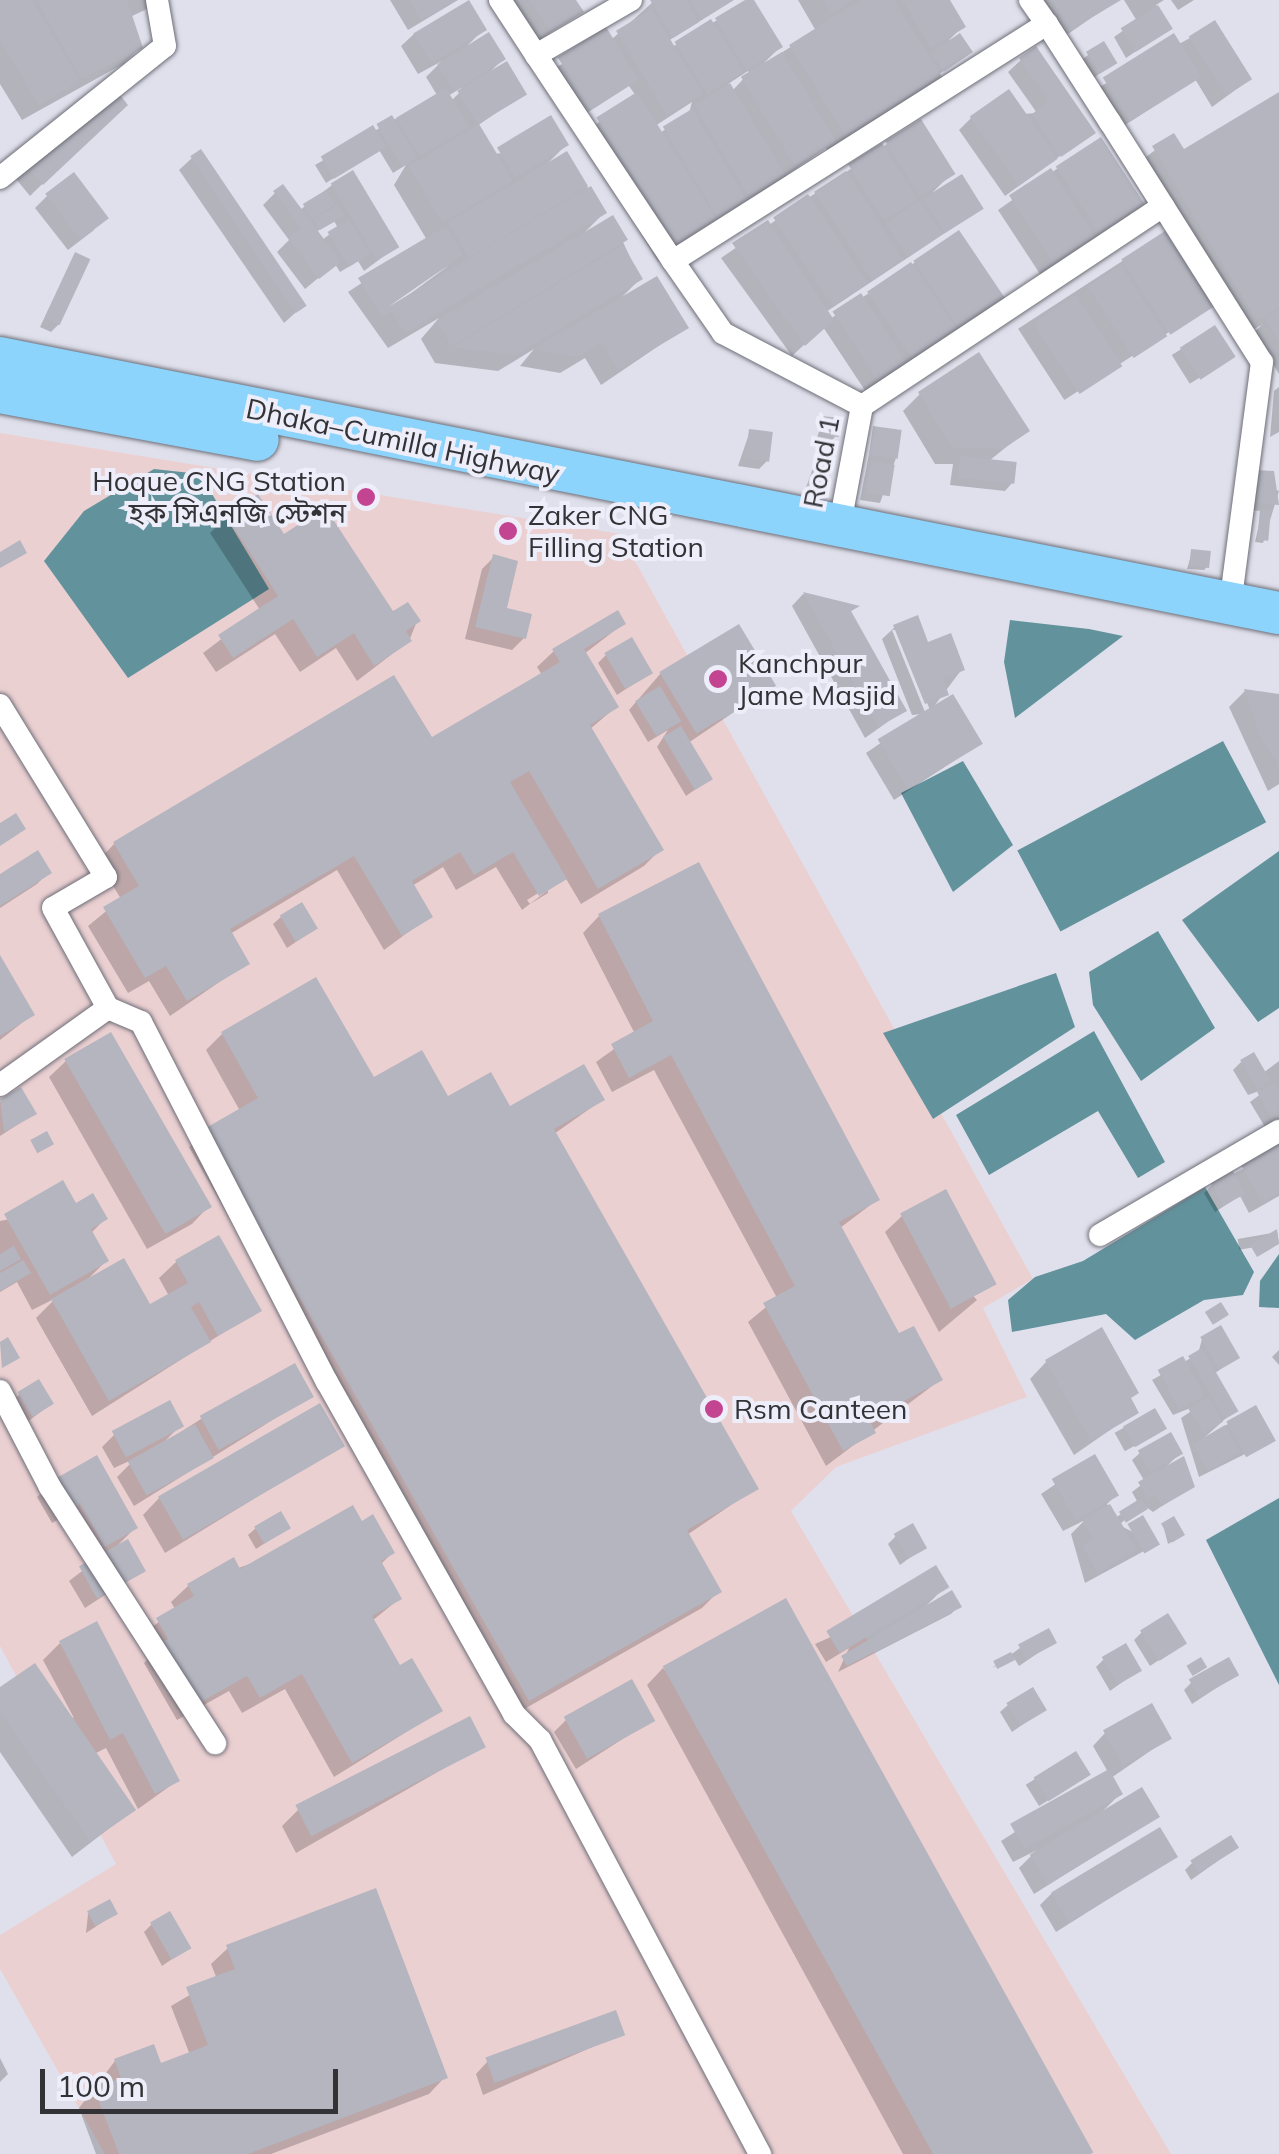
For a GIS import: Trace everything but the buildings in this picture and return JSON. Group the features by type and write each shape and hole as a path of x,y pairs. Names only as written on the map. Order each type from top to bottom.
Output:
{"highway":[{"name":"Dhaka–Cumilla Highway","path":"0,358 839,529 957,564 1279,642"},
{"name":"Dhaka–Cumilla Highway","path":"0,392 957,564 1279,613"}],"street":[{"path":"0,178 165,46 157,0"},
{"path":"500,0 722,333 862,406 1163,206"},
{"path":"536,55 631,0"},
{"path":"1030,0 1262,362 1230,604"},
{"path":"673,261 1047,24"},
{"name":"Road 1","path":"839,529 862,406"},
{"path":"0,705 106,877 52,908 108,1008 141,1022 327,1382 514,1714 540,1740 760,2154"},
{"path":"0,1084 108,1008"},
{"path":"1100,1235 1279,1131"},
{"path":"0,1391 50,1487 215,1744"}],"shaded area":[{"path":"0,433 620,534 1033,1279 983,1308 1027,1397 836,1467 791,1511 1171,2154 105,2154 0,1969 0,1935 116,1864 0,1646"}],"water":[{"path":"154,469 200,474 269,589 128,678 44,561 84,511"},
{"path":"1010,620 1123,636 1015,718 1004,662"},
{"path":"1223,741 1266,822 1060,932 1017,850"},
{"path":"963,761 1013,845 953,892 901,793"},
{"path":"1279,851 1279,1008 1258,1022 1182,920"},
{"path":"1158,931 1215,1028 1141,1081 1093,1005 1089,972"},
{"path":"1056,973 1075,1027 933,1119 883,1033"},
{"path":"1094,1031 1165,1162 1138,1178 1098,1111 989,1175 956,1115"},
{"path":"1205,1187 1254,1272 1243,1295 1204,1300 1135,1340 1106,1314 1012,1332 1008,1300 1035,1277 1083,1261"},
{"path":"1279,1254 1279,1308 1259,1307 1260,1281"},
{"path":"1279,1498 1279,1685 1206,1540"}],"place":[{"name":"Hoque CNG Station হক সিএনজি স্টেশন","path":"366,497"},
{"name":"Zaker CNG Filling Station","path":"508,531"},
{"name":"Kanchpur Jame Masjid","path":"718,679"},
{"name":"Rsm Canteen","path":"714,1409"}]}
